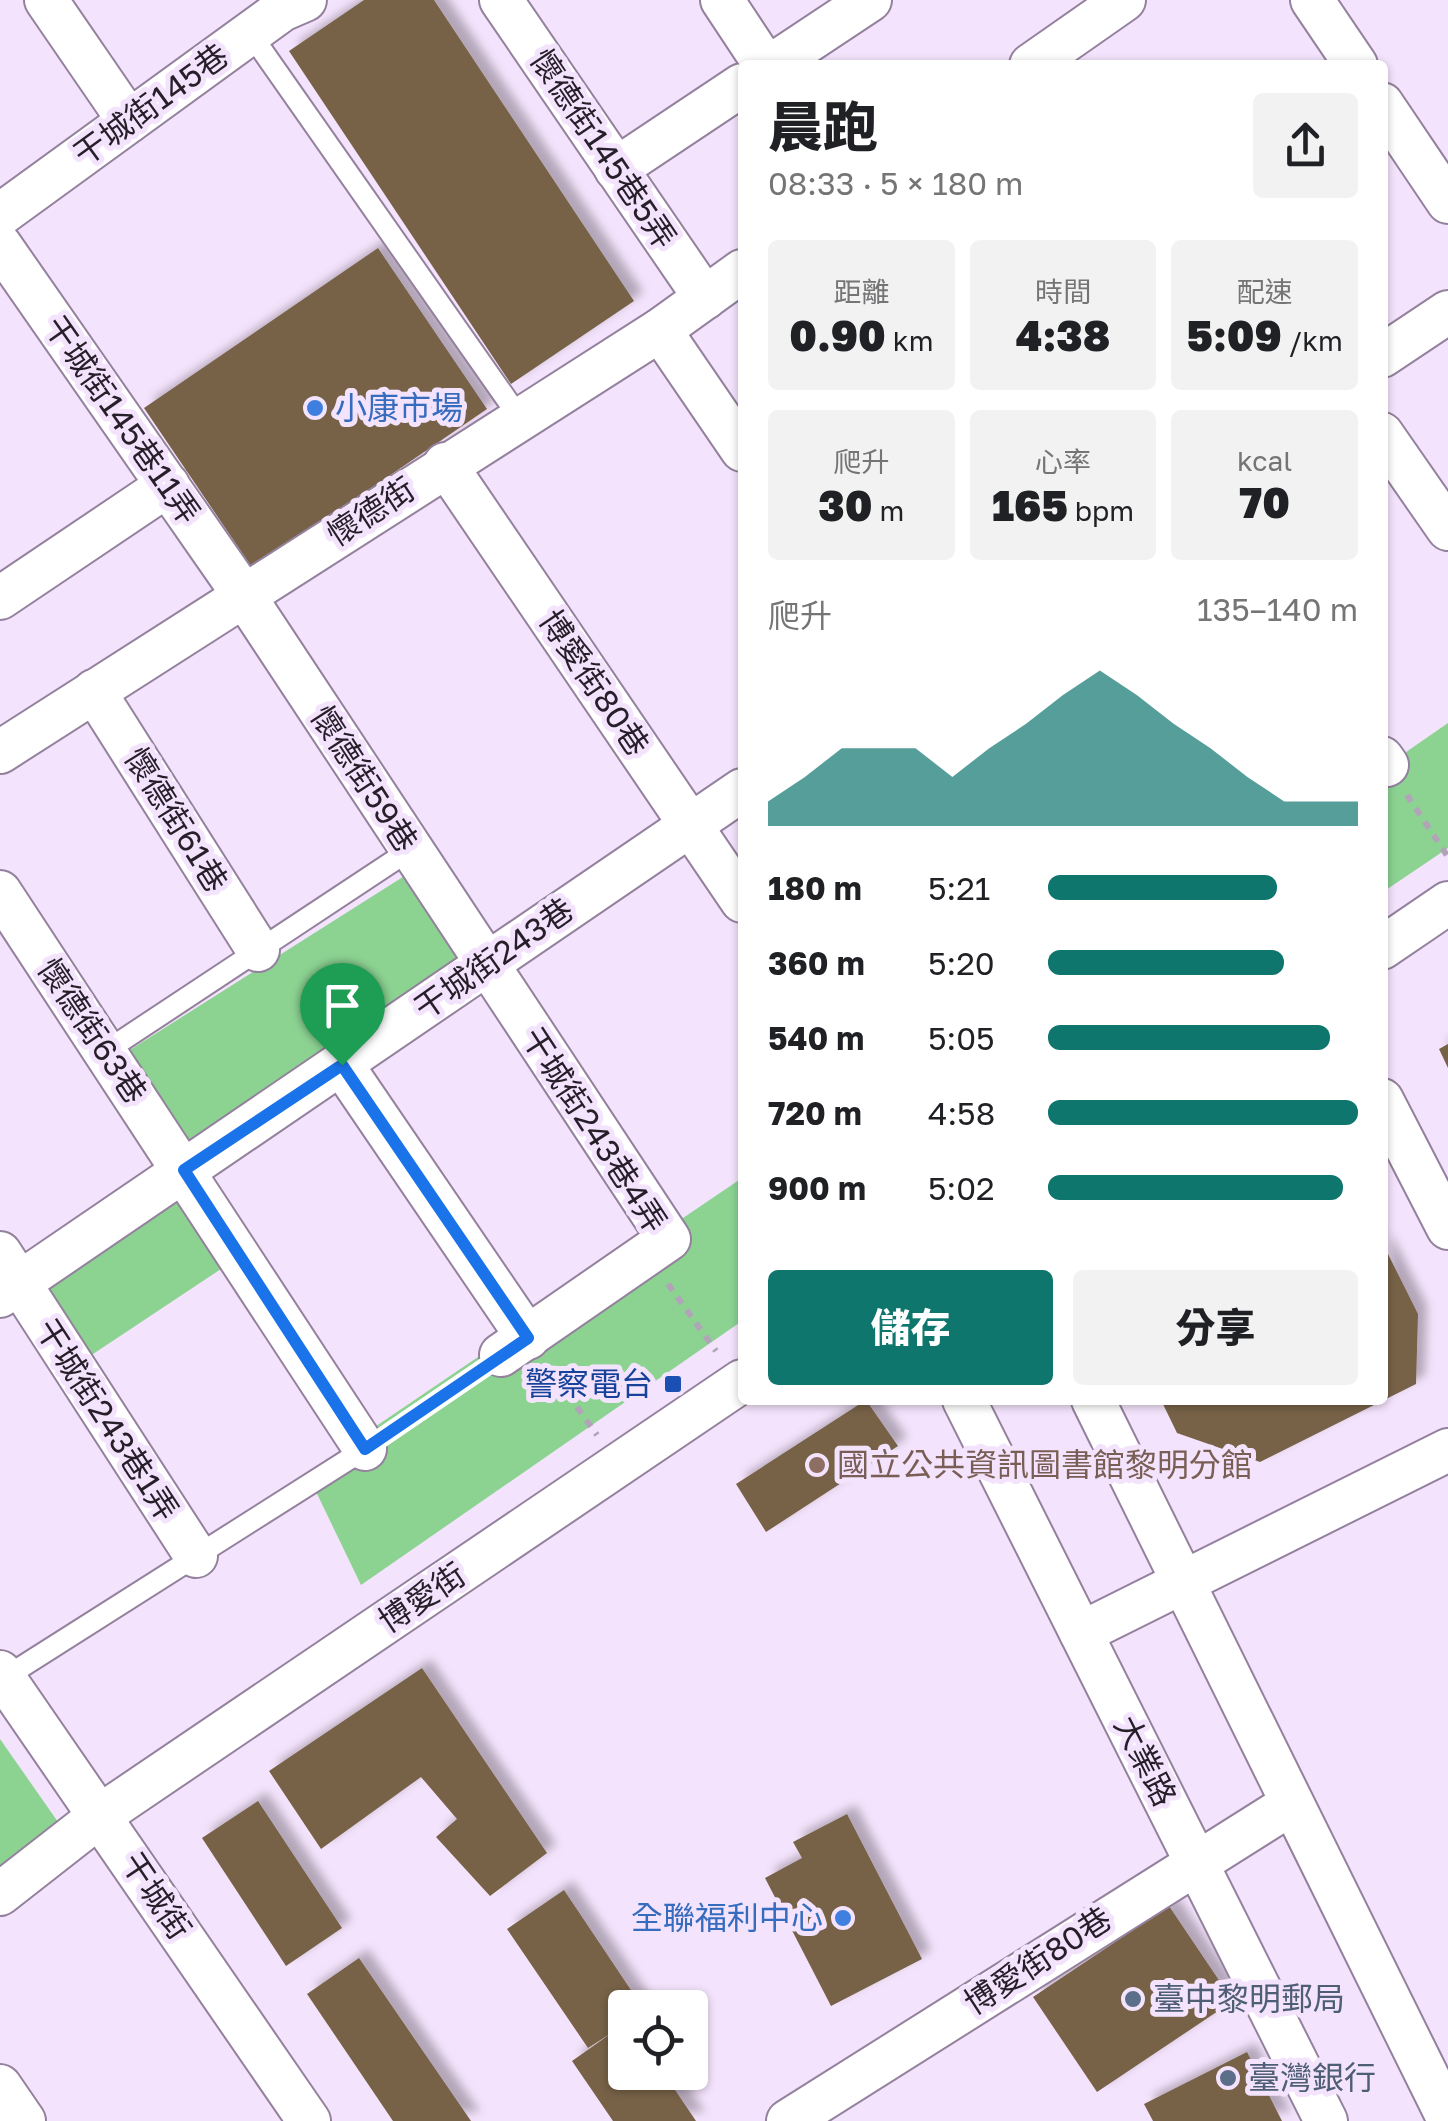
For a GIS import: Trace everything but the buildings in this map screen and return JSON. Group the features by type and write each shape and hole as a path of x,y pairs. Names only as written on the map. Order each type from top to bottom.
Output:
{"street":[{"path":"46,0 129,121"},
{"name":"懷德街145巷5弄","path":"501,0 705,298"},
{"path":"722,0 765,60"},
{"path":"777,60 870,0"},
{"path":"1035,60 1067,16 1124,0"},
{"path":"1312,0 1353,60"},
{"name":"干城街145巷","path":"0,215 278,11"},
{"path":"616,169 738,87"},
{"path":"1388,120 1448,202"},
{"name":"干城街145巷11弄","path":"0,245 244,594"},
{"name":"懷德街","path":"0,752 660,330 738,274"},
{"path":"1388,352 1448,312"},
{"path":"660,330 738,444"},
{"path":"1388,443 1448,530"},
{"name":"博愛街80巷","path":"445,464 738,895"},
{"path":"1,595 168,486"},
{"name":"懷德街59巷","path":"244,594 486,964"},
{"name":"懷德街61巷","path":"94,691 258,950"},
{"name":"干城街243巷","path":"6,1277 184,1170 738,793"},
{"name":"懷德街63巷","path":"0,892 365,1449"},
{"path":"1388,944 1448,903"},
{"name":"干城街243巷4弄","path":"486,964 669,1239 514,1346"},
{"path":"342,1065 514,1346"},
{"path":"1388,1112 1448,1228"},
{"name":"干城街243巷1弄","path":"6,1277 196,1556"},
{"name":"博愛街","path":"0,1894 101,1816 738,1384"},
{"name":"大業路","path":"966,1405 1326,2121"},
{"path":"1095,1405 1448,2118"},
{"path":"1081,1634 1448,1450"},
{"name":"干城街","path":"2,1675 309,2121"},
{"name":"博愛街80巷","path":"788,2121 1195,1860 1291,1804"},
{"path":"0,2086 24,2121"}],"lane":[{"path":"278,11 519,418"},
{"path":"106,1051 410,850"},
{"path":"2,1675 365,1449"}],"path":[{"path":"1388,766 1448,857"},
{"path":"646,1255 738,1378"},
{"path":"365,1449 514,1346 618,1465"}],"green space":[{"path":"1448,723 1448,848 1388,889 1388,765"},
{"path":"406,875 462,961 192,1151 125,1053"},
{"path":"738,1181 738,1324 361,1585 307,1473"},
{"path":"177,1188 227,1265 81,1362 30,1285"},
{"path":"0,1739 65,1832 0,1882"}],"place":[{"name":"小康市場","path":"315,408"},
{"name":"警察電台","path":"673,1384"},
{"name":"國立公共資訊圖書館黎明分館","path":"817,1465"},
{"name":"全聯福利中心","path":"843,1918"},
{"name":"臺中黎明郵局","path":"1133,1999"},
{"name":"臺灣銀行","path":"1228,2078"}],"route":[{"path":"342,1065 528,1338 365,1449 184,1170 342,1065"}]}
